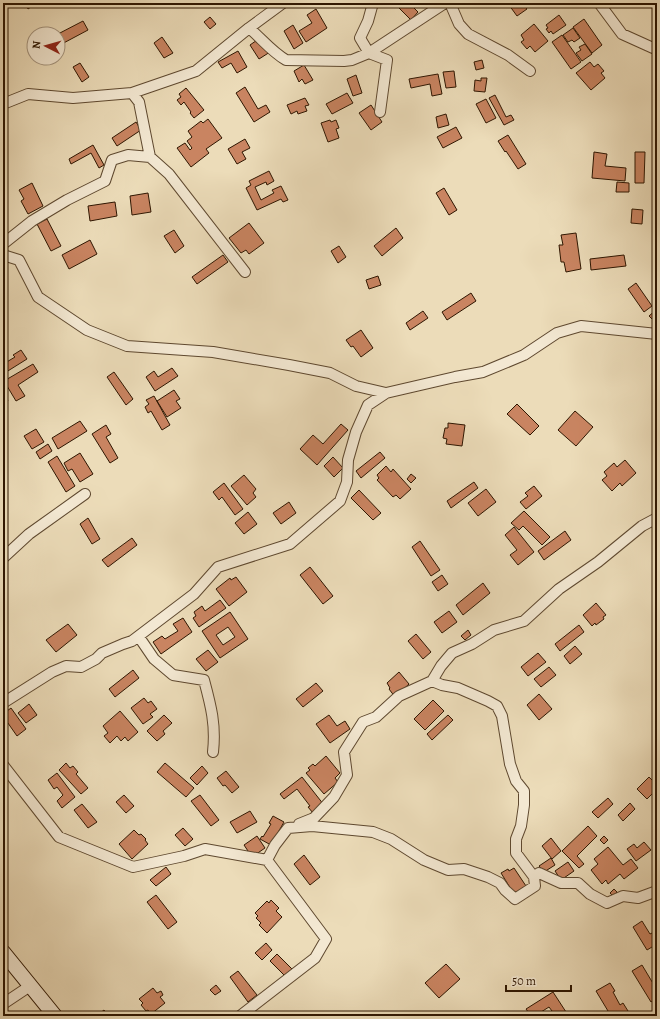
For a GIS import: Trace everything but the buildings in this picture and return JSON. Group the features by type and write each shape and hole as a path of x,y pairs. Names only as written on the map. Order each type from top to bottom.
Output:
{"street":[{"path":"3,104 28,94 73,98 132,93 196,71 249,28 283,3"},
{"path":"373,3 368,21 360,38 369,53 386,60"},
{"path":"249,28 277,54 286,60 344,62 369,53 445,3"},
{"path":"450,3 459,24 468,34 508,54 530,71"},
{"path":"599,3 622,34 653,48 657,46"},
{"path":"380,112 388,40"},
{"path":"132,93 139,102 150,157"},
{"path":"3,244 32,221 67,200 105,181 112,160 128,155 150,157 169,174 245,272"},
{"path":"3,255 19,260 38,297 88,330 126,346 213,352 289,365 330,373 356,386 386,393"},
{"path":"3,703 52,672 66,666 81,667 96,659 102,653 139,637 194,594 218,567 290,544 340,501 347,482 348,460 356,432 368,405 386,393 483,372 524,355 557,333 581,326 657,334"},
{"path":"3,558 29,534 85,494"},
{"path":"267,860 288,828 314,818 334,797 347,775 344,752 363,722 376,717 399,696 432,681 441,666 452,653 472,644 494,630 524,621 559,589 598,562 642,526 657,518"},
{"path":"139,637 154,659 173,675 204,680 213,716 215,735 214,752"},
{"path":"288,828 312,826 373,832 391,839 424,860 448,870 464,868 488,877 500,883 505,890 516,899 535,886 534,877 516,853 516,839 521,826 524,805 524,791 516,781 510,764 502,716 497,706 458,688 442,685 432,681"},
{"path":"3,765 59,837 133,867 177,858 205,849 267,860 326,939 315,958 240,1016"},
{"path":"534,877 539,873 561,883 578,883 590,894 607,903 623,896 638,898 657,891"},
{"path":"3,952 55,1016"},
{"path":"3,1004 30,986"}]}
